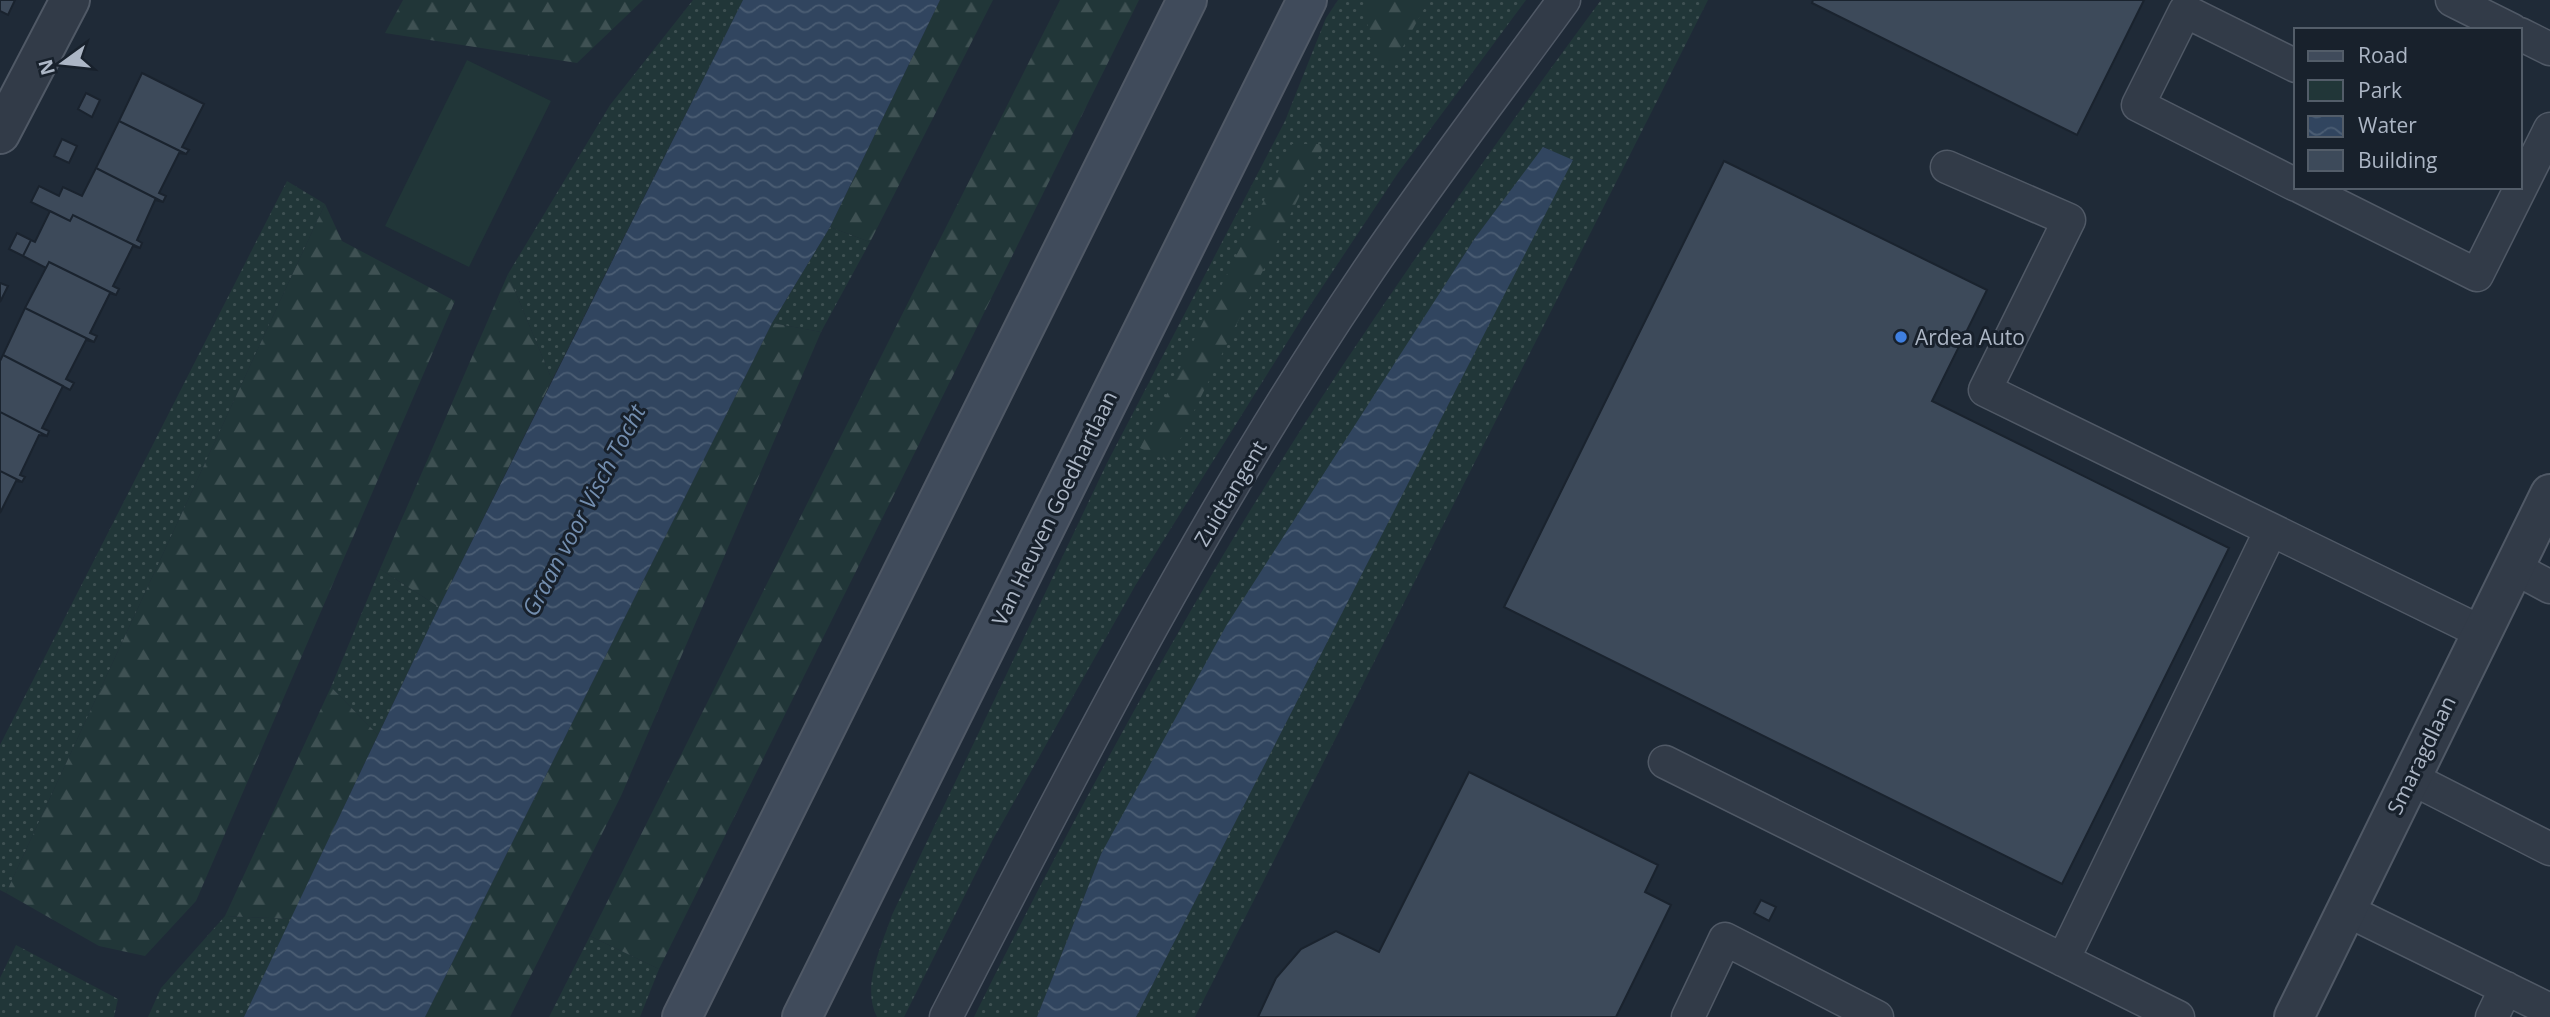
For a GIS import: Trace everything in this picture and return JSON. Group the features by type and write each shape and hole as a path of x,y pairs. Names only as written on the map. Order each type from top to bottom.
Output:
{"main road":[{"path":"682,1017 1187,0"},
{"name":"Van Heuven Goedhartlaan","path":"802,1017 1307,0"}],"street":[{"path":"0,134 70,0"},
{"name":"Smaragdlaan","path":"2294,1017 2409,777 2550,494"}],"lane":[{"name":"Zuidtangent","path":"946,1017 1100,718 1226,498 1364,277 1564,0"},
{"path":"2452,0 2508,28"},
{"path":"2294,65 2185,11 2138,105 2294,184"},
{"path":"2522,35 2550,49"},
{"path":"2523,180 2550,129"},
{"path":"1947,167 2069,220 1985,390 2481,632"},
{"path":"2305,189 2477,275 2519,189"},
{"path":"2063,960 2271,530"},
{"path":"2513,567 2550,587"},
{"path":"1665,762 2178,1017"},
{"path":"2409,777 2550,849"},
{"path":"2346,910 2550,1010"},
{"path":"1688,1017 1725,939 1877,1017"},
{"path":"2492,1017 2506,988"}],"green space":[{"path":"403,0 643,0 577,63 385,33"},
{"path":"693,0 743,0 552,380 508,274 610,105"},
{"path":"940,0 993,0 870,242 830,227"},
{"path":"1060,0 1139,0 659,969 590,936"},
{"path":"1338,0 1526,0 1398,173 1311,304 1135,586 992,841 904,1017 877,1017 871,992 872,979 892,915 1107,463 1285,121 1326,18"},
{"path":"1372,0 1429,0 1389,72 1363,15"},
{"path":"1601,0 1708,0 1195,1017 1136,1017 1572,161 1544,147 1475,238 1400,357 1101,854 1037,1017 974,1017 1125,727 1266,485 1357,343"},
{"path":"467,60 551,101 469,267 385,226"},
{"path":"1292,144 1325,144 1169,462 1140,448"},
{"path":"287,181 325,204 6,893 0,890 0,745"},
{"path":"325,204 342,241 455,301 196,901 145,956 99,946 6,893"},
{"path":"830,227 870,242 821,332 772,323"},
{"path":"508,274 552,380 439,607 380,569"},
{"path":"772,323 821,332 621,796 510,1017 425,1017"},
{"path":"380,569 439,607 378,735 331,687"},
{"path":"331,687 378,735 291,919 225,916"},
{"path":"225,916 291,919 244,1017 148,1017 161,988"},
{"path":"590,936 659,969 640,1017 549,1017"},
{"path":"16,945 118,999 114,1017 0,1017 0,978"}],"water":[{"name":"Graan voor Visch Tocht","path":"743,0 940,0 830,227 772,323 425,1017 244,1017 439,607"},
{"path":"1543,147 1573,160 1136,1017 1037,1017 1101,854 1226,626 1475,238"}],"building":[{"path":"0,0 15,0 8,15 0,11"},
{"path":"1813,0 2144,0 2077,135 1812,3"},
{"path":"142,73 204,104 182,147 189,150 186,154 119,121"},
{"path":"86,93 100,100 92,117 78,109"},
{"path":"119,121 186,154 179,153 159,193 166,196 163,202 96,168"},
{"path":"62,139 77,146 69,163 54,156"},
{"path":"1724,161 1987,290 1932,401 2229,548 2062,884 1504,607"},
{"path":"96,168 163,202 155,200 137,240 142,243 140,248 73,215 70,221 31,202 39,186 59,196 63,187 82,196"},
{"path":"50,211 70,221 73,215 140,248 133,246 113,286 119,289 116,295 49,262 46,268 23,256 31,240 35,242"},
{"path":"17,233 31,240 23,256 9,249"},
{"path":"49,262 116,295 110,293 90,333 97,336 94,342 25,308"},
{"path":"0,283 8,286 0,302"},
{"path":"25,308 94,342 86,340 66,379 74,383 70,390 3,355"},
{"path":"3,355 63,386 42,428 49,431 47,436 0,412 0,361"},
{"path":"0,412 47,436 39,435 20,475 25,477 22,482 0,471"},
{"path":"0,471 22,482 16,481 0,513"},
{"path":"1469,772 1658,865 1645,892 1671,905 1616,1017 1258,1017 1276,978 1301,949 1336,931 1379,952"},
{"path":"1761,900 1776,907 1769,921 1754,913"}],"place":[{"name":"Ardea Auto","path":"1901,337"}]}
